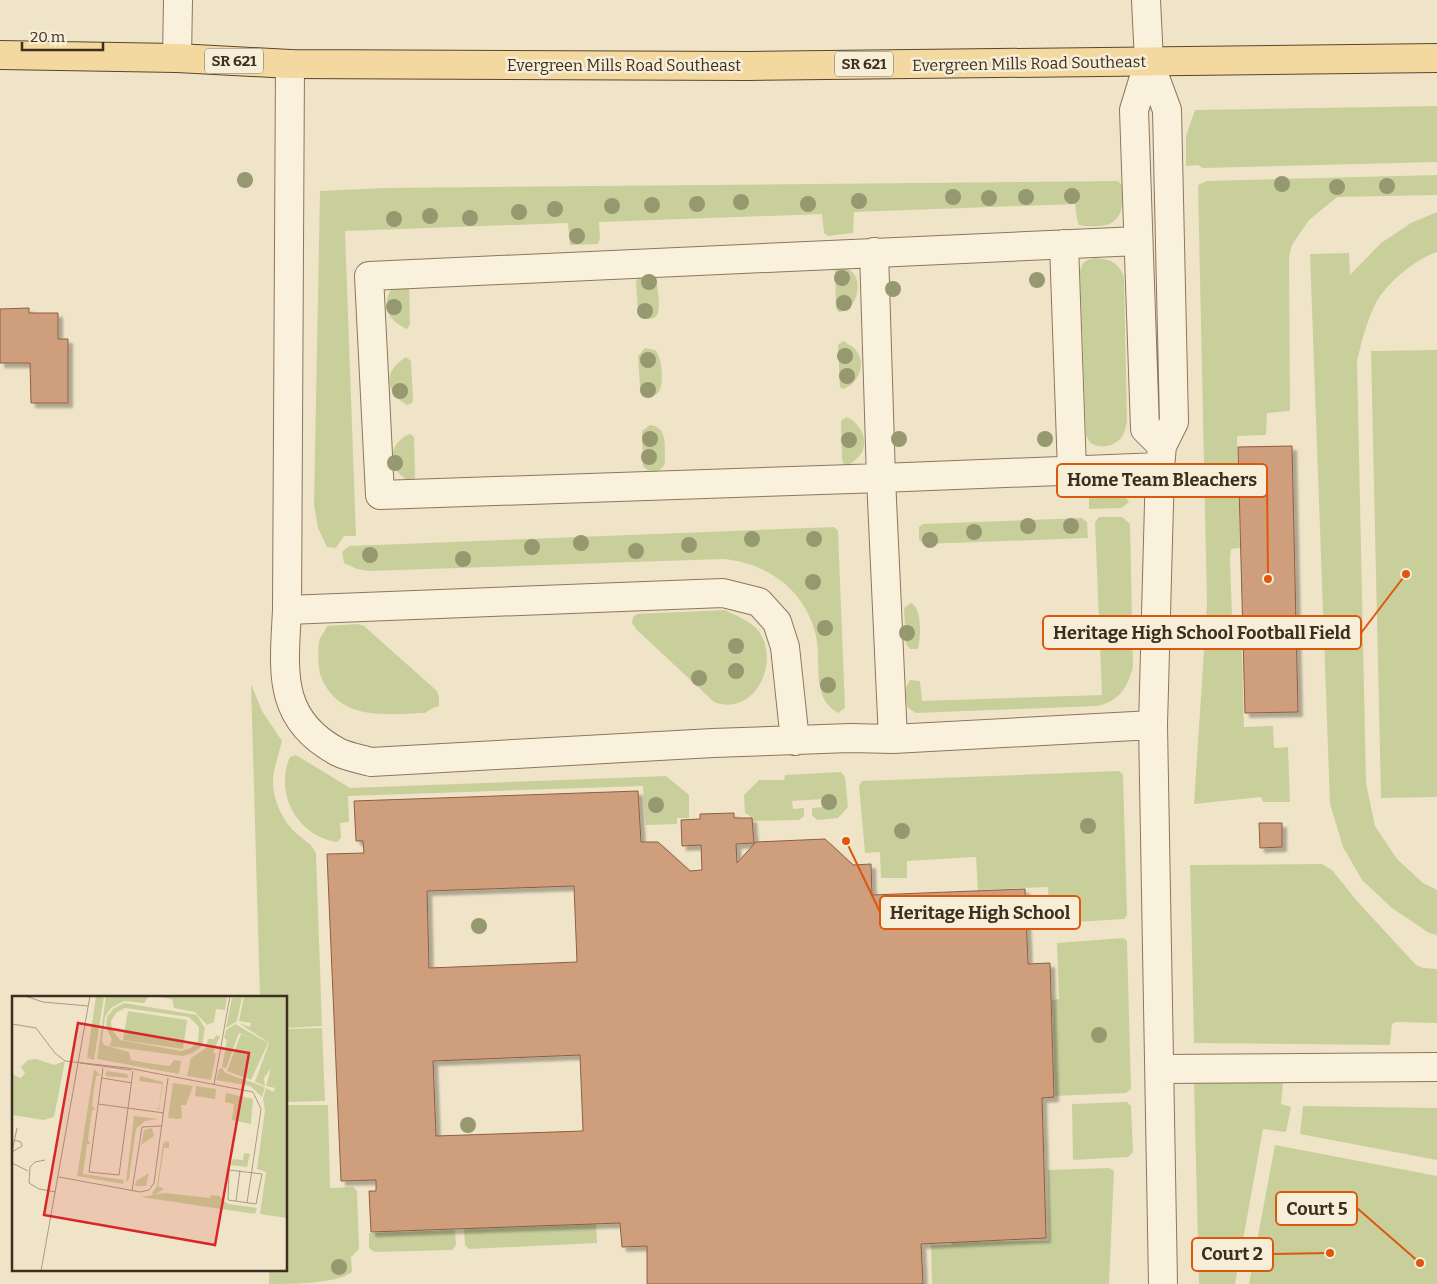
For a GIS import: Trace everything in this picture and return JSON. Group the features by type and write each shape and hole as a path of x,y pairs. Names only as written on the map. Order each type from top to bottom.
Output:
{"main road":[{"name":"SR 621","path":"0,54 177,58 290,64"},
{"name":"Evergreen Mills Road Southeast","path":"290,64 747,66 1437,58"}],"street":[{"path":"177,58 178,0"},
{"path":"1146,0 1149,61 1167,110 1174,422 1161,456 1153,724 1163,1284"},
{"path":"1149,61 1134,110 1145,429 1161,456"},
{"path":"290,64 287,610 284,669 292,705 305,729 312,735 340,753 371,762 713,743 850,738 894,739 1153,724"},
{"path":"1138,241 369,276 380,494 1072,471 1161,456"},
{"path":"1064,244 1072,471"},
{"path":"874,252 881,478 894,739"},
{"path":"287,610 723,593 759,602 777,622 785,647 795,741"},
{"path":"1160,1069 1437,1067"}],"green space":[{"path":"1437,106 1437,162 1203,168 1198,165 1186,166 1186,136 1195,110"},
{"path":"1437,175 1437,195 1337,197 1309,220 1292,245 1289,257 1290,411 1267,413 1266,435 1237,436 1240,548 1231,549 1230,559 1232,617 1241,616 1244,727 1273,726 1274,748 1288,747 1290,802 1263,802 1261,797 1194,804 1207,604 1198,185 1207,181"},
{"path":"1118,181 1123,186 1123,200 1118,217 1108,224 1100,226 1079,225 1075,204 854,212 853,233 828,236 824,233 822,214 599,222 600,238 598,244 573,245 570,245 568,223 345,231 356,536 344,536 336,548 327,547 318,528 314,505 320,191 385,188"},
{"path":"1437,212 1437,252 1412,265 1382,293 1373,308 1357,361 1366,783 1375,826 1397,859 1423,883 1437,890 1437,935 1429,933 1392,908 1362,880 1343,847 1330,804 1310,254 1349,253 1350,275 1381,243 1411,223"},
{"path":"1095,258 1113,262 1124,277 1127,421 1122,437 1107,446 1096,446 1088,440 1086,434 1080,272 1084,262"},
{"path":"841,264 854,274 858,285 853,303 845,310 839,312 836,309 835,270"},
{"path":"639,276 654,276 657,283 659,307 657,315 651,319 646,319 638,313 636,281"},
{"path":"409,284 410,324 406,329 391,318 387,310 387,300 392,289"},
{"path":"843,341 856,350 861,361 861,367 853,383 843,389 840,387 838,345"},
{"path":"645,348 655,350 658,354 662,370 661,387 658,393 653,396 645,394 640,387 638,356"},
{"path":"1437,350 1437,797 1381,798 1371,351"},
{"path":"406,357 411,361 413,400 412,403 407,405 394,394 389,381 393,368"},
{"path":"846,417 858,426 864,440 862,452 849,465 844,465 842,459 841,421"},
{"path":"650,425 656,427 663,434 665,445 665,463 661,469 655,472 649,471 643,466 642,431"},
{"path":"410,434 414,437 415,478 411,482 398,472 392,458 396,444"},
{"path":"1098,484 1121,490 1129,502 1122,508 1089,509 1089,488 1092,485"},
{"path":"1099,517 1122,517 1130,524 1133,667 1125,687 1117,697 1097,706 916,713 909,709 905,695 910,680 920,681 922,701 1102,695 1095,522"},
{"path":"1082,518 1087,522 1088,538 924,544 919,540 919,527 923,524"},
{"path":"834,527 838,531 845,708 838,713 829,706 820,688 818,646 811,620 804,606 783,582 755,566 723,559 369,571 357,569 344,563 342,552 349,546"},
{"path":"911,603 915,606 919,616 920,638 918,649 910,649 906,644 904,608"},
{"path":"725,610 744,619 755,627 763,639 767,654 766,668 761,682 753,693 742,701 729,705 714,702 637,630 632,623 633,617 637,614"},
{"path":"358,624 364,626 437,691 439,706 425,713 380,714 352,708 340,702 329,692 319,669 318,652 321,638 327,626"},
{"path":"251,684 262,711 282,741 273,779 274,793 279,808 290,827 310,844 316,854 322,1026 288,1028 288,996 260,996"},
{"path":"296,755 350,788 666,776 689,795 689,818 677,818 677,824 646,825 643,786 348,796 349,822 340,823 341,838 337,842 323,838 311,831 300,822 292,811 285,785 286,771 290,757"},
{"path":"1119,771 1123,775 1127,915 1124,919 1059,923 1049,913 1048,887 978,890 976,857 907,861 907,878 881,878 880,852 865,853 859,786 862,781"},
{"path":"841,772 845,777 848,807 838,818 817,820 812,815 812,808 823,807 823,799 792,801 793,809 804,808 804,816 799,820 751,821 750,816 745,813 744,795 759,780 784,780 785,775"},
{"path":"1322,864 1332,870 1357,901 1416,965 1423,968 1437,969 1437,1023 1396,1022 1392,1024 1390,1045 1194,1043 1190,865"},
{"path":"1123,938 1127,941 1131,1089 1126,1093 1055,1096 1052,1000 1059,999 1057,943"},
{"path":"322,1028 325,1101 288,1102 288,1029"},
{"path":"1196,1080 1283,1083 1281,1104 1291,1107 1286,1132 1263,1129 1235,1284 1199,1284 1194,1083"},
{"path":"1127,1102 1131,1106 1133,1152 1128,1157 1073,1160 1072,1104"},
{"path":"288,1105 328,1105 330,1188 353,1187 357,1191 359,1249 351,1257 352,1272 336,1279 314,1283 269,1284 269,1272 288,1272"},
{"path":"1303,1106 1437,1108 1437,1160 1300,1134"},
{"path":"1275,1145 1437,1176 1437,1284 1249,1284"},
{"path":"1109,1168 1114,1171 1109,1284 932,1284 931,1245 951,1245 952,1242 1049,1241 1048,1170"},
{"path":"596,1224 597,1243 469,1249 465,1245 464,1229"},
{"path":"455,1230 456,1245 452,1250 374,1252 369,1248 369,1233"}],"building":[{"path":"29,308 29,313 58,313 58,339 68,339 68,403 31,403 30,363 0,363 0,309"},
{"path":"1292,446 1298,712 1245,713 1238,447"},
{"path":"638,791 641,842 658,842 690,871 702,870 701,845 682,846 681,820 700,819 700,814 734,813 734,818 752,818 754,843 736,844 737,863 756,842 825,839 853,865 871,864 872,895 1025,889 1028,964 1050,963 1054,1097 1042,1098 1046,1238 921,1244 923,1284 647,1284 647,1246 622,1247 620,1223 371,1232 369,1191 376,1191 376,1180 341,1181 327,854 364,853 363,841 356,841 354,801","holes":["574,886 577,962 429,968 427,891","580,1055 583,1131 436,1136 433,1061"]},
{"path":"1259,823 1282,823 1282,847 1260,848"}],"place":[{"name":"Heritage High School Football Field","path":"1406,574"},
{"name":"Home Team Bleachers","path":"1268,579"},
{"name":"Heritage High School","path":"846,841"},
{"name":"Court 2","path":"1330,1253"},
{"name":"Court 5","path":"1420,1263"}]}
